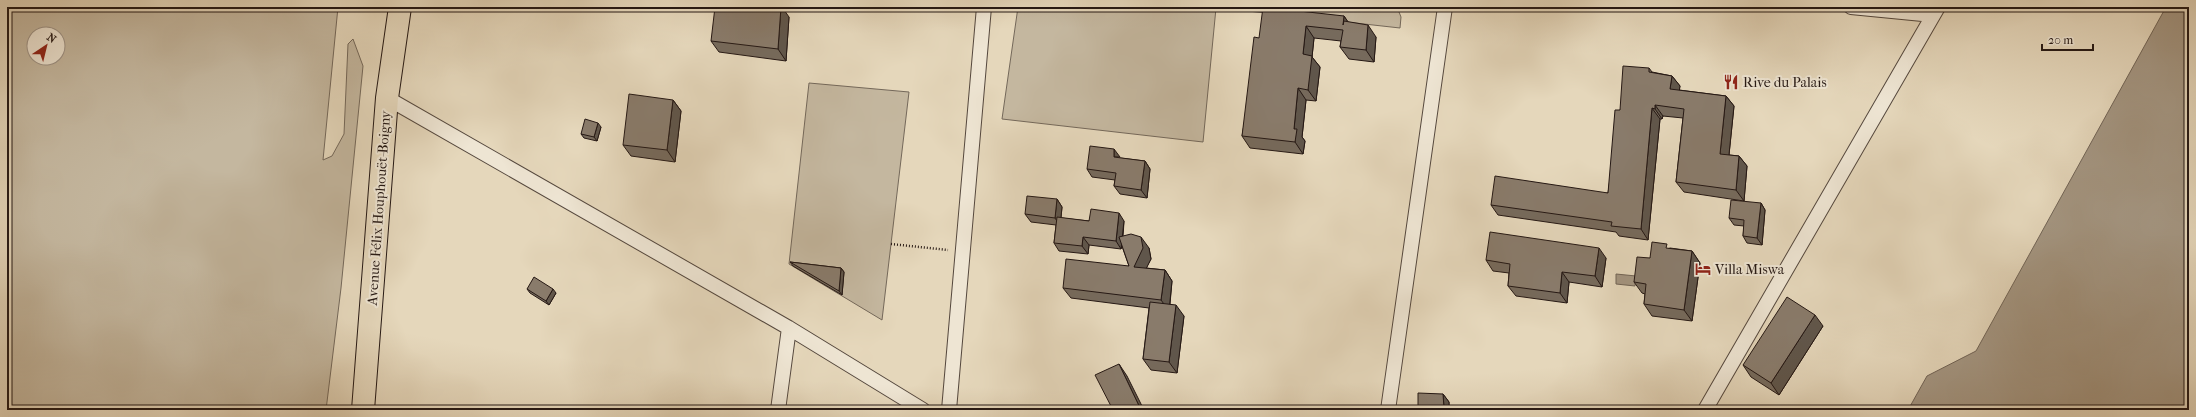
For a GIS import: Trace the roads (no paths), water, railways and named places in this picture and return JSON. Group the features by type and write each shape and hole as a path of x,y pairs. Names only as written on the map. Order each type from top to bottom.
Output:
{"highway":[{"name":"Avenue Félix Houphouët-Boigny","path":"363,410 387,98 400,7"}],"street":[{"path":"949,410 984,7"},
{"path":"1388,410 1445,7"},
{"path":"1705,410 1936,11 1851,7"},
{"path":"387,98 789,328 924,410"},
{"path":"778,410 789,328"}],"place":[{"name":"Rive du Palais","path":"1731,82"},
{"name":"Villa Miswa","path":"1703,269"}]}
